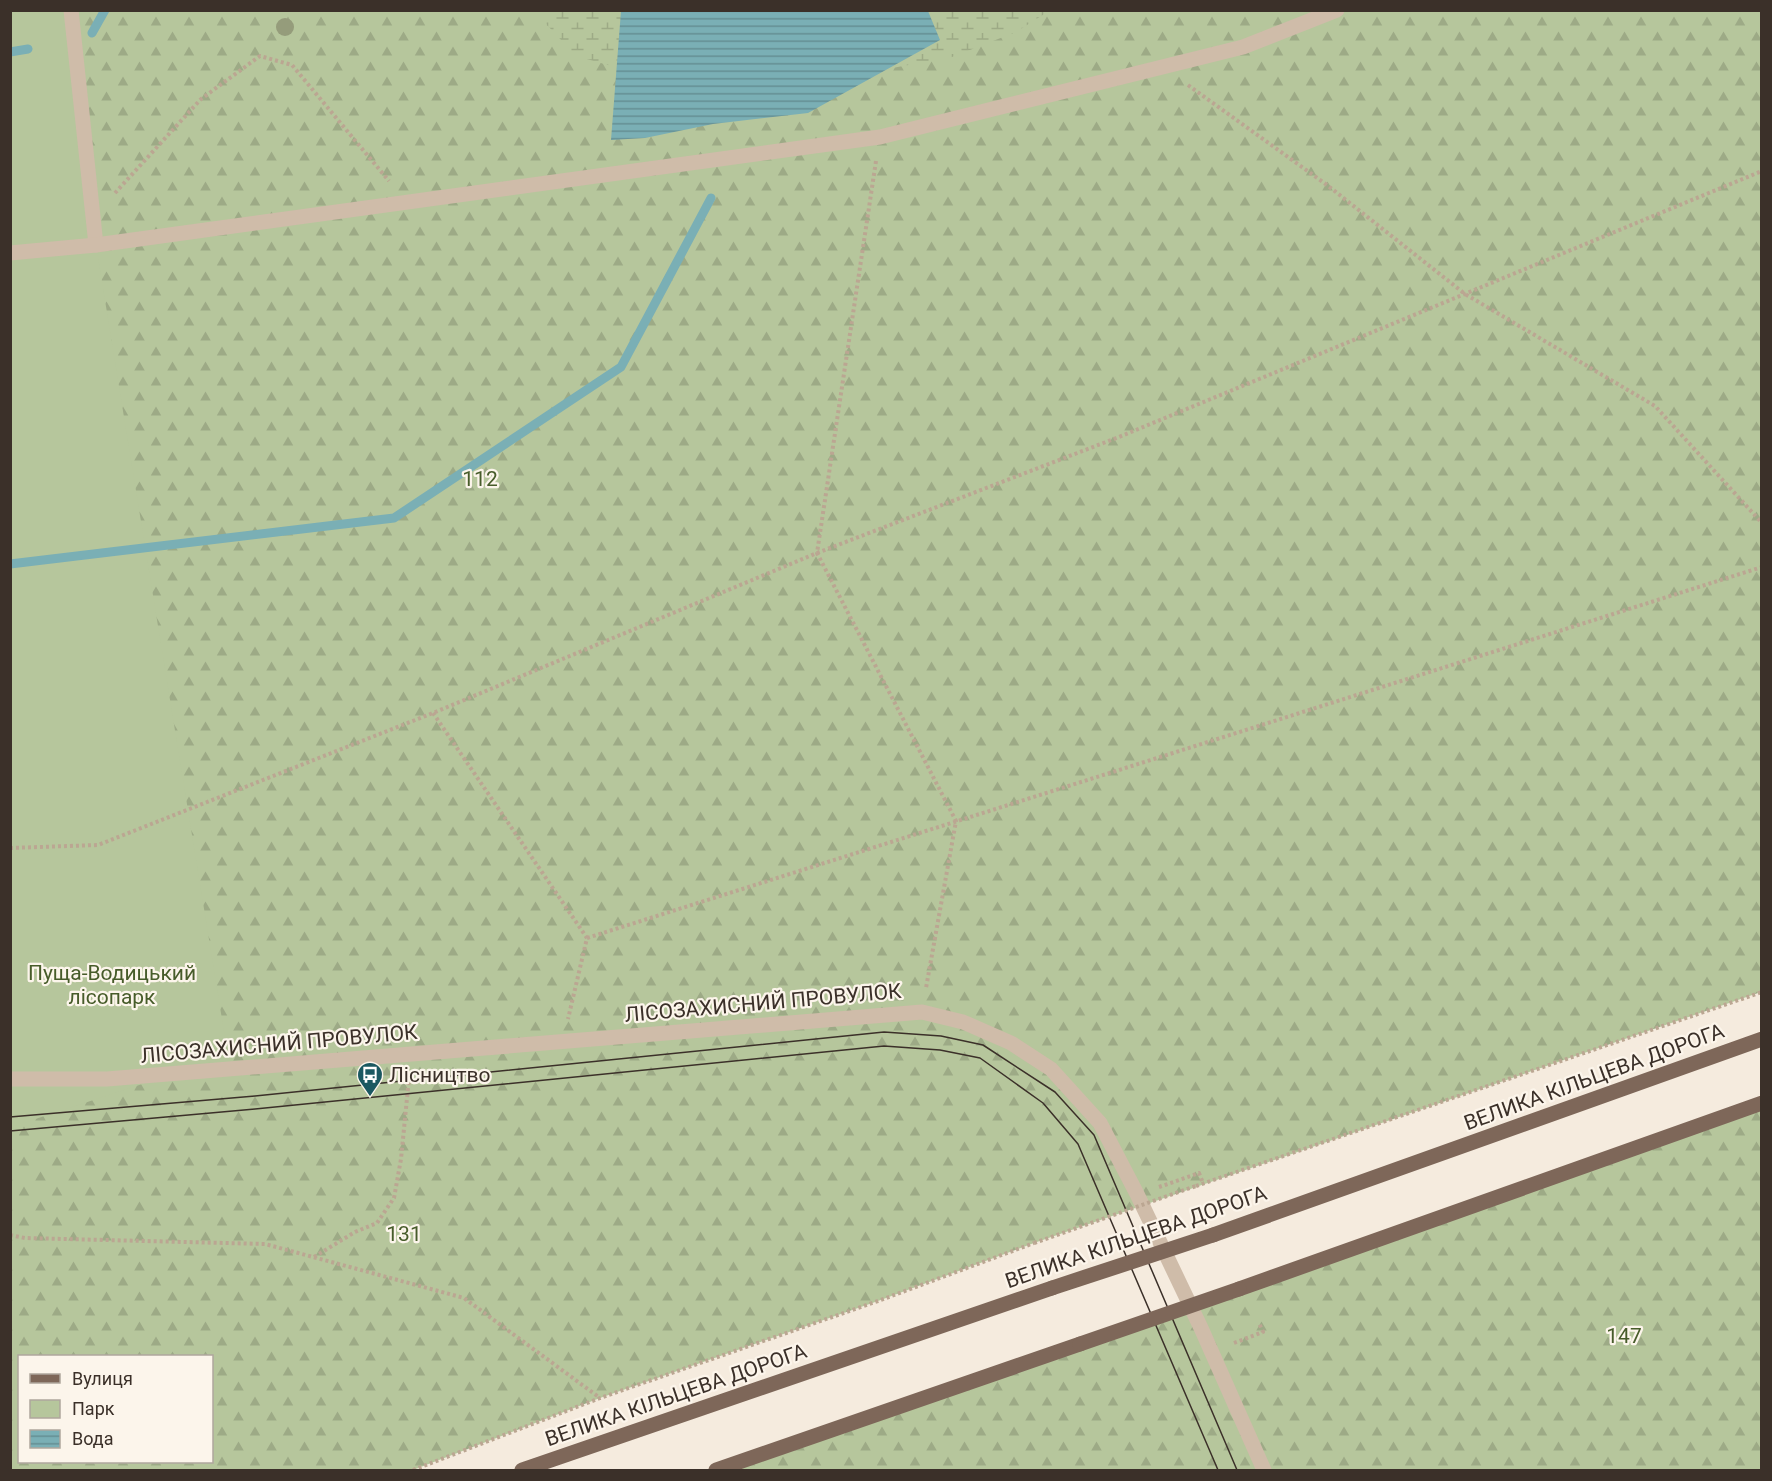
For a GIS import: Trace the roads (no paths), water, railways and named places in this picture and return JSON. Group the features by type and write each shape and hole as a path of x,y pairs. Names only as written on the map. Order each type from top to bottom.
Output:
{"main road":[{"name":"ВЕЛИКА КІЛЬЦЕВА ДОРОГА","path":"522,1470 1213,1235 1761,1039"},
{"path":"716,1470 1239,1289 1761,1103"}],"street":[{"path":"70,10 96,245"},
{"path":"10,253 96,245 880,137 1243,47 1337,10"},
{"name":"ЛІСОЗАХИСНИЙ ПРОВУЛОК","path":"10,1079 108,1079 922,1012 963,1022 1011,1043 1051,1069 1100,1123 1137,1194 1201,1328 1264,1470"}],"water":[{"path":"621,11 928,11 940,40 808,113 713,124 645,138 611,140"}],"waterway":[{"path":"92,33 105,10"},
{"path":"10,52 28,49"},
{"path":"10,564 394,518 621,367 711,198"}],"tram line":[{"path":"10,1117 255,1096 884,1032 941,1036 983,1045 1055,1092 1094,1135 1237,1470"},
{"path":"10,1131 255,1109 884,1046 940,1050 980,1058 1043,1103 1078,1144 1218,1470"}],"place":[{"name":"Лісництво","path":"370,1098"}],"park label":[{"name":"112","path":"480,479"},
{"name":"Пуща-Водицький лісопарк","path":"112,985"},
{"name":"131","path":"404,1234"},
{"name":"147","path":"1624,1336"}]}
